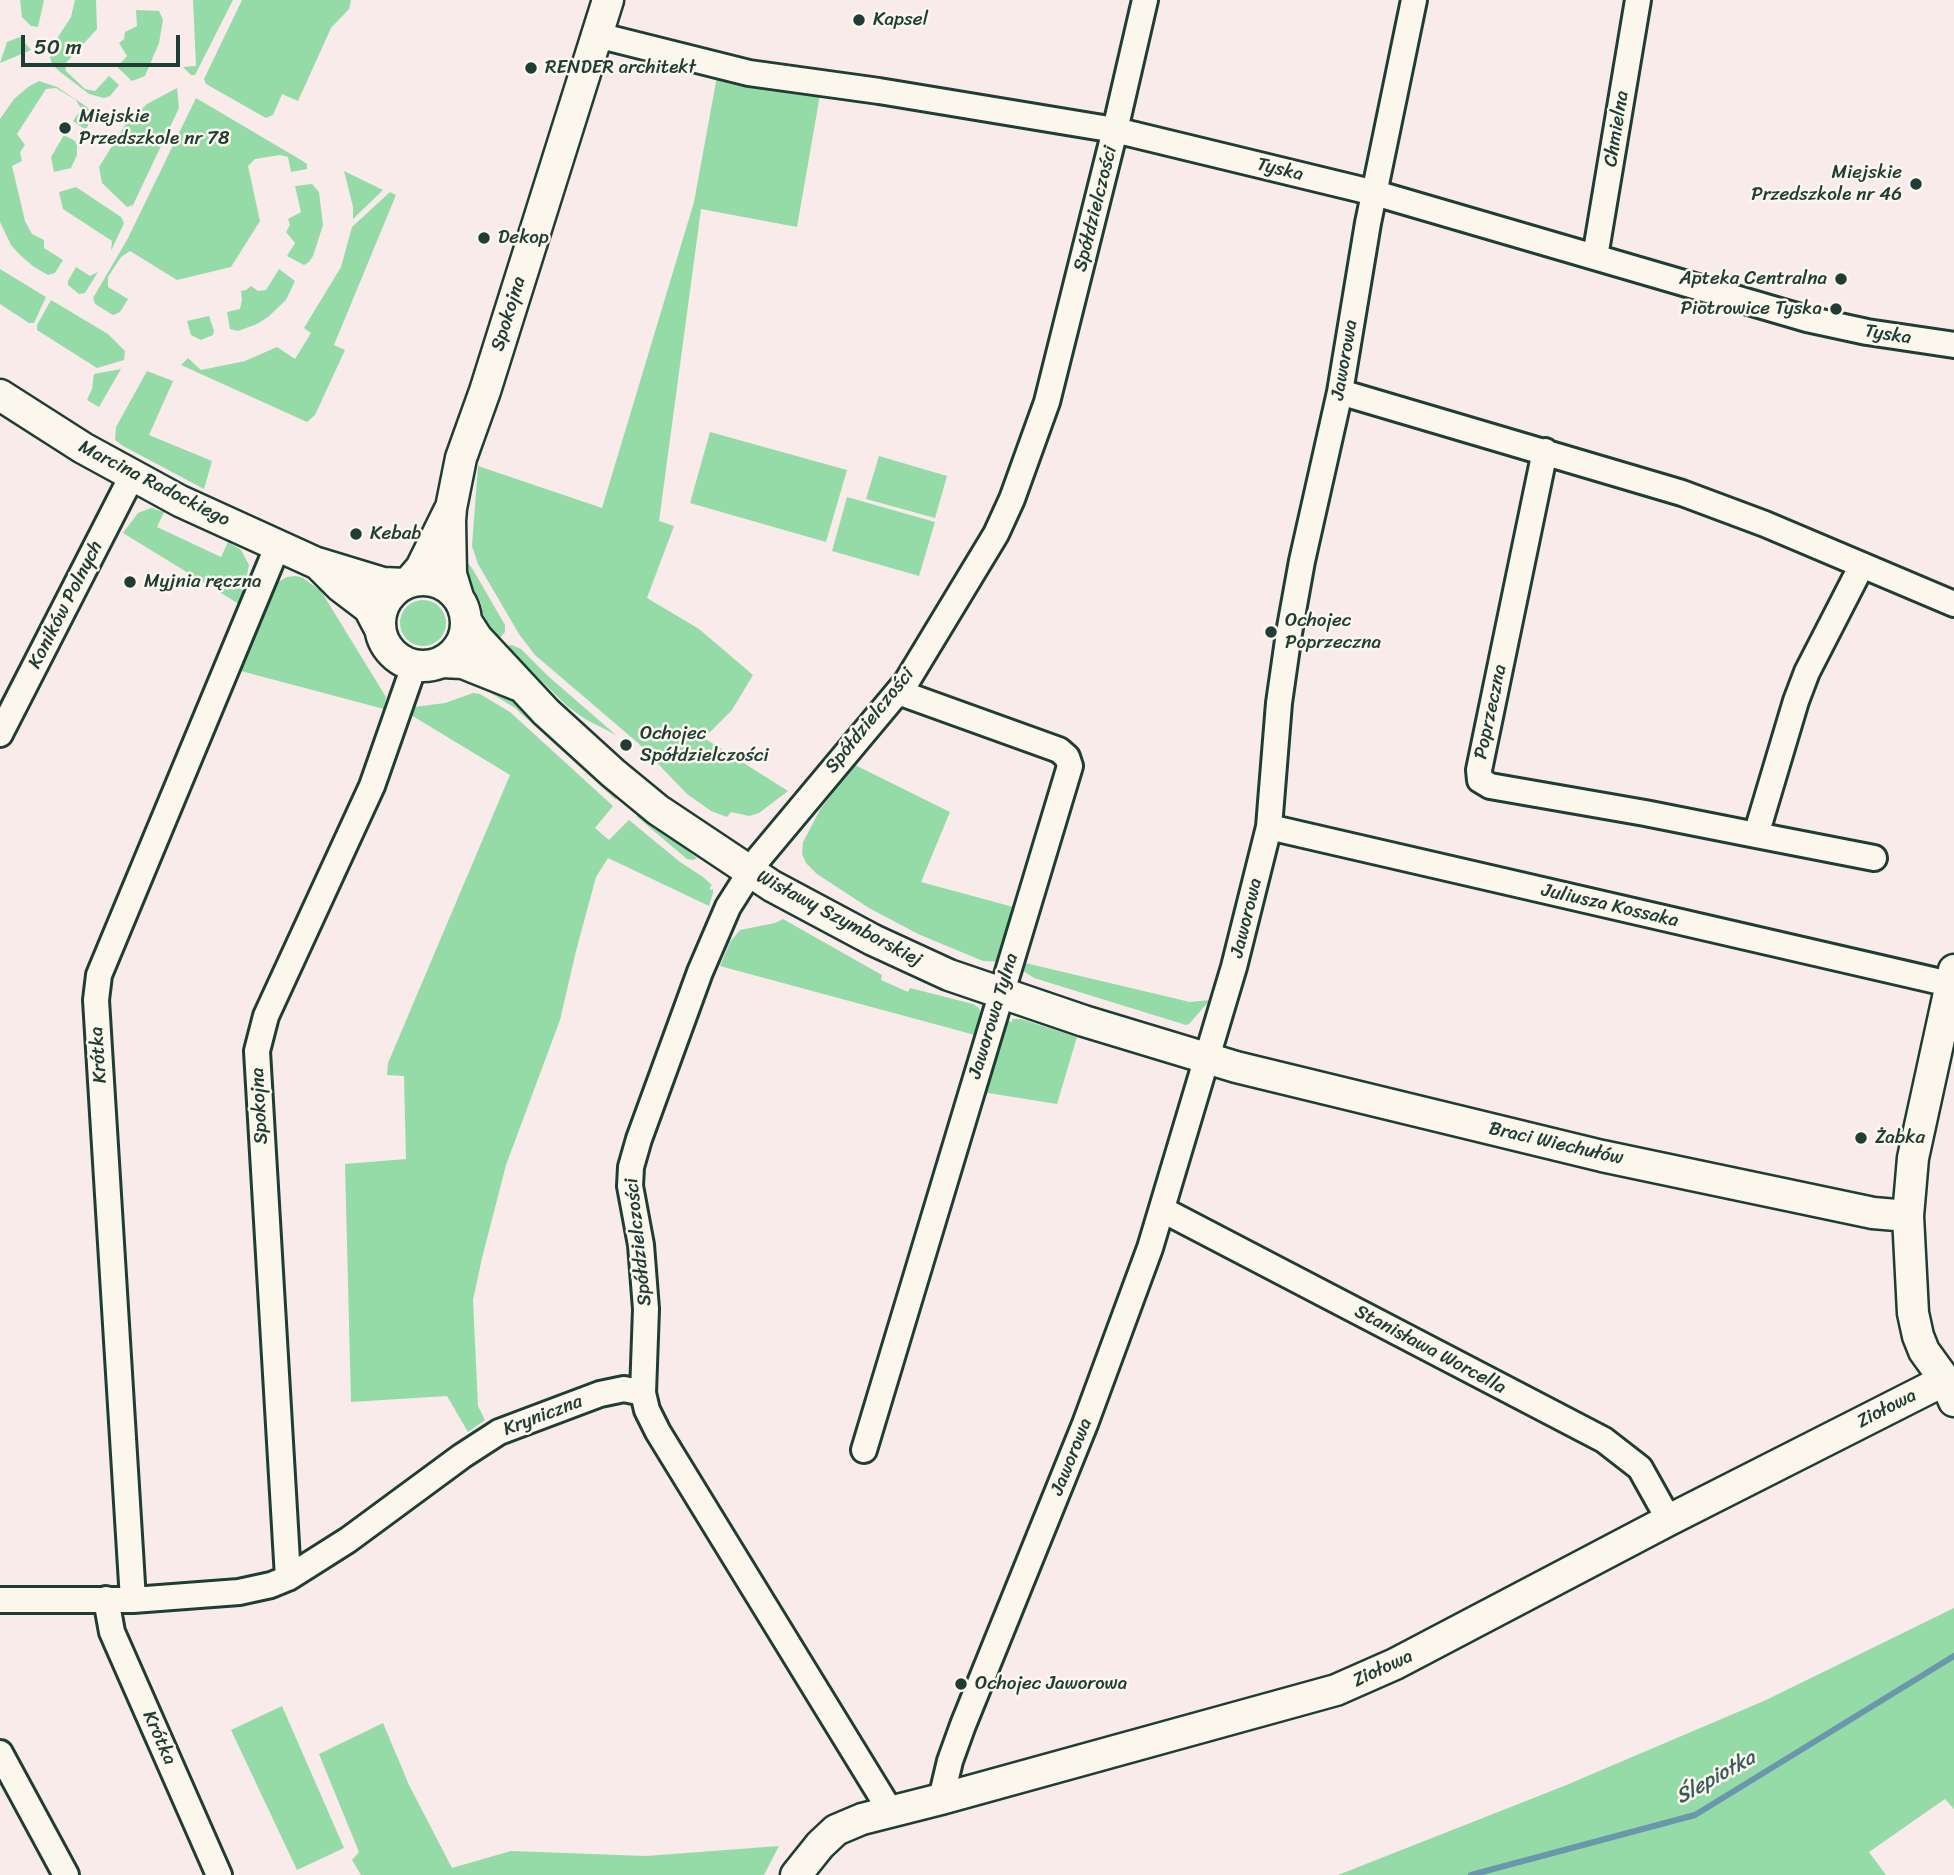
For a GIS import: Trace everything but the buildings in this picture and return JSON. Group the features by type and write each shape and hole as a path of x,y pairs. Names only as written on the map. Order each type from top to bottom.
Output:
{"street":[{"name":"Spokojna","path":"462,609 451,574 451,508 461,458 485,391 608,0"},
{"name":"Spółdzielczości","path":"643,1393 646,1309 641,1245 630,1186 631,1167 639,1139 700,972 728,906 749,872 818,785 898,692 996,534 1048,402 1144,0"},
{"name":"Jaworowa","path":"941,1799 950,1761 963,1725 1103,1378 1163,1210 1234,967 1269,827 1279,703 1289,633 1302,561 1340,392 1368,223 1414,0"},
{"name":"Chmielna","path":"1595,257 1638,0"},
{"name":"Tyska","path":"597,35 749,73 879,91 1115,130 1375,193 1807,319 1867,332 1954,345"},
{"path":"1340,392 1682,493 1765,524 1954,604"},
{"name":"Marcina Radockiego","path":"0,395 83,449 180,501 314,562 383,583 407,583"},
{"name":"Poprzeczna","path":"1545,451 1479,770 1480,780 1490,786 1874,858"},
{"name":"Koników Polnych","path":"0,734 132,476"},
{"name":"Spokojna","path":"407,583 421,568 451,508"},
{"name":"Krótka","path":"133,1600 96,1000 99,975 278,545"},
{"name":"Marcina Radockiego","path":"314,562 369,608 379,627"},
{"path":"1756,835 1807,672 1863,565"},
{"path":"425,579 449,588 462,609 461,644 455,653 427,664 402,662 386,646 379,627 385,601 394,590 407,583 425,579"},
{"name":"Wisławy Szymborskiej","path":"462,609 477,638 503,663 521,687 580,744 648,802 749,872 885,946 949,975 1001,994 1208,1058"},
{"name":"Wisławy Szymborskiej","path":"427,664 463,663 521,687"},
{"name":"Spokojna","path":"288,1578 257,1051 266,1016 427,664"},
{"name":"Jaworowa Tylna","path":"864,1450 1070,766 1068,757 1059,750 898,692"},
{"name":"Juliusza Kossaka","path":"1269,827 1953,979"},
{"path":"1949,1391 1930,1307 1911,1272 1908,1216 1913,1158 1953,979"},
{"name":"Braci Wiechułów","path":"1208,1058 1334,1092 1602,1156 1873,1213 1908,1216"},
{"name":"Stanisława Worcella","path":"1163,1210 1604,1440 1640,1468 1669,1520"},
{"name":"Kryniczna","path":"0,1600 133,1600 239,1592 271,1585 288,1578 348,1540 499,1432 600,1394 624,1390 643,1393"},
{"name":"Ziołowa","path":"796,1875 820,1844 836,1830 862,1819 1336,1690 1395,1664 1669,1520 1949,1391"},
{"path":"643,1393 647,1410 658,1433 891,1812"},
{"name":"Krótka","path":"106,1599 112,1632 219,1875"},
{"path":"0,1754 66,1875"}],"green space":[{"path":"20,0 44,0 38,27 31,26 22,17"},
{"path":"75,0 96,0 97,29 65,64 66,71 85,89 95,91 109,76 119,85 110,96 104,98 89,94 52,64 51,48 71,17"},
{"path":"193,0 233,0 195,75 191,75 183,67 196,66"},
{"path":"242,0 351,0 349,9 331,28 298,101 282,94 273,115 266,118 206,84 204,79"},
{"path":"136,10 159,11 163,20 159,43 145,76 132,81 117,67 127,56 119,43 124,39 125,32 137,26"},
{"path":"20,37 31,50 0,63 7,42"},
{"path":"718,71 821,89 797,227 701,209 659,521 674,526 647,598 699,629 753,675 732,710 704,738 788,791 759,813 749,816 731,812 727,817 711,811 687,794 638,743 535,655 519,634 478,564 472,546 478,466 602,508 694,202"},
{"path":"39,81 57,87 87,107 91,112 88,126 83,128 73,121 81,109 76,100 56,88 46,89 17,134 25,145 20,152 22,161 12,166 25,221 32,234 44,240 44,248 63,260 55,273 48,275 20,255 11,245 0,222 0,119 14,99"},
{"path":"177,88 179,108 133,205 127,207 102,183 99,167 125,125 147,104"},
{"path":"196,98 301,160 307,164 307,169 291,172 288,157 280,155 255,159 248,166 260,221 231,267 177,280 130,251 121,257 108,277 108,287 128,299 120,312 113,315 95,304 93,298 128,238"},
{"path":"64,135 75,141 77,155 71,168 54,172 51,157"},
{"path":"344,171 383,190 353,219 353,207"},
{"path":"312,184 319,192 323,225 313,256 304,265 287,256 295,243 286,232 290,225 288,219 301,212 295,186"},
{"path":"76,187 121,217 124,223 111,251 112,241 63,209 59,192"},
{"path":"390,192 396,195 334,345 345,350 315,415 307,422 181,365 188,358 201,370 245,361 277,347 295,359 311,333 304,328 341,267 352,227"},
{"path":"76,267 90,276 98,272 85,293 79,294 68,285"},
{"path":"0,269 46,297 34,323 29,323 0,304"},
{"path":"279,269 295,281 286,300 257,324 238,331 230,329 227,312 240,309 241,291 251,286 258,291 266,290"},
{"path":"51,300 108,334 125,351 124,360 97,368 37,330 37,325"},
{"path":"209,316 213,335 201,340 191,335 187,321"},
{"path":"121,369 99,407 87,400 94,374"},
{"path":"147,371 173,381 149,435 212,461 204,489 115,440 116,427"},
{"path":"710,432 847,470 826,542 690,503"},
{"path":"879,456 947,476 935,518 866,499"},
{"path":"847,497 935,522 919,576 832,551"},
{"path":"151,508 164,512 157,527 221,557 228,542 241,550 249,565 246,580 252,583 242,606 123,533 138,513"},
{"path":"466,561 505,625 505,632 498,640 485,624 481,603 467,577"},
{"path":"296,576 321,591 386,697 384,709 237,670 266,600 278,582"},
{"path":"423,600 439,607 446,623 439,639 423,646 407,639 400,623 407,607"},
{"path":"512,645 521,649 616,735 567,706 506,646"},
{"path":"485,682 520,704 615,793 616,800 515,708 486,690"},
{"path":"473,693 480,694 510,712 613,806 595,828 609,840 629,820 680,862 703,877 712,885 710,890 713,889 713,893 709,906 608,858 596,877 560,1020 506,1165 482,1258 473,1300 478,1406 485,1420 468,1432 447,1396 351,1402 345,1164 406,1159 404,1076 387,1075 388,1063 510,775 411,715 414,707 445,703"},
{"path":"851,763 950,812 921,882 1017,908 1003,962 983,961 918,934 869,908 817,874 806,863 802,854 803,842 821,808 833,793 828,788"},
{"path":"636,816 647,818 697,858 687,859"},
{"path":"783,919 882,975 881,980 908,992 910,988 973,1004 979,1008 981,1014 975,1035 720,966 730,942 740,930"},
{"path":"1021,962 1190,1002 1210,1000 1186,1025 1034,978 1019,968"},
{"path":"1012,1019 1021,1019 1077,1037 1057,1104 982,1092 1001,1026 1005,1026 1008,1021 1012,1022"},
{"path":"1954,1608 1954,1809 1945,1799 1869,1852 1886,1875 1338,1875 1564,1786 1766,1700"},
{"path":"282,1706 344,1848 297,1870 231,1730"},
{"path":"383,1723 409,1785 452,1868 511,1851 646,1856 779,1846 764,1875 361,1875 352,1860 359,1852 319,1754"}],"waterway":[{"name":"Ślepiotka","path":"1471,1875 1695,1815 1954,1656"}],"place":[{"name":"Kapsel","path":"859,20"},
{"name":"RENDER architekt","path":"531,68"},
{"name":"Miejskie Przedszkole nr 78","path":"65,128"},
{"name":"Miejskie Przedszkole nr 46","path":"1916,184"},
{"name":"Dekop","path":"484,238"},
{"name":"Apteka Centralna","path":"1841,279"},
{"name":"Piotrowice Tyska","path":"1836,309"},
{"name":"Kebab","path":"356,534"},
{"name":"Myjnia ręczna","path":"130,582"},
{"name":"Ochojec Poprzeczna","path":"1271,632"},
{"name":"Ochojec Spółdzielczości","path":"626,745"},
{"name":"Żabka","path":"1861,1138"},
{"name":"Ochojec Jaworowa","path":"961,1684"}]}
